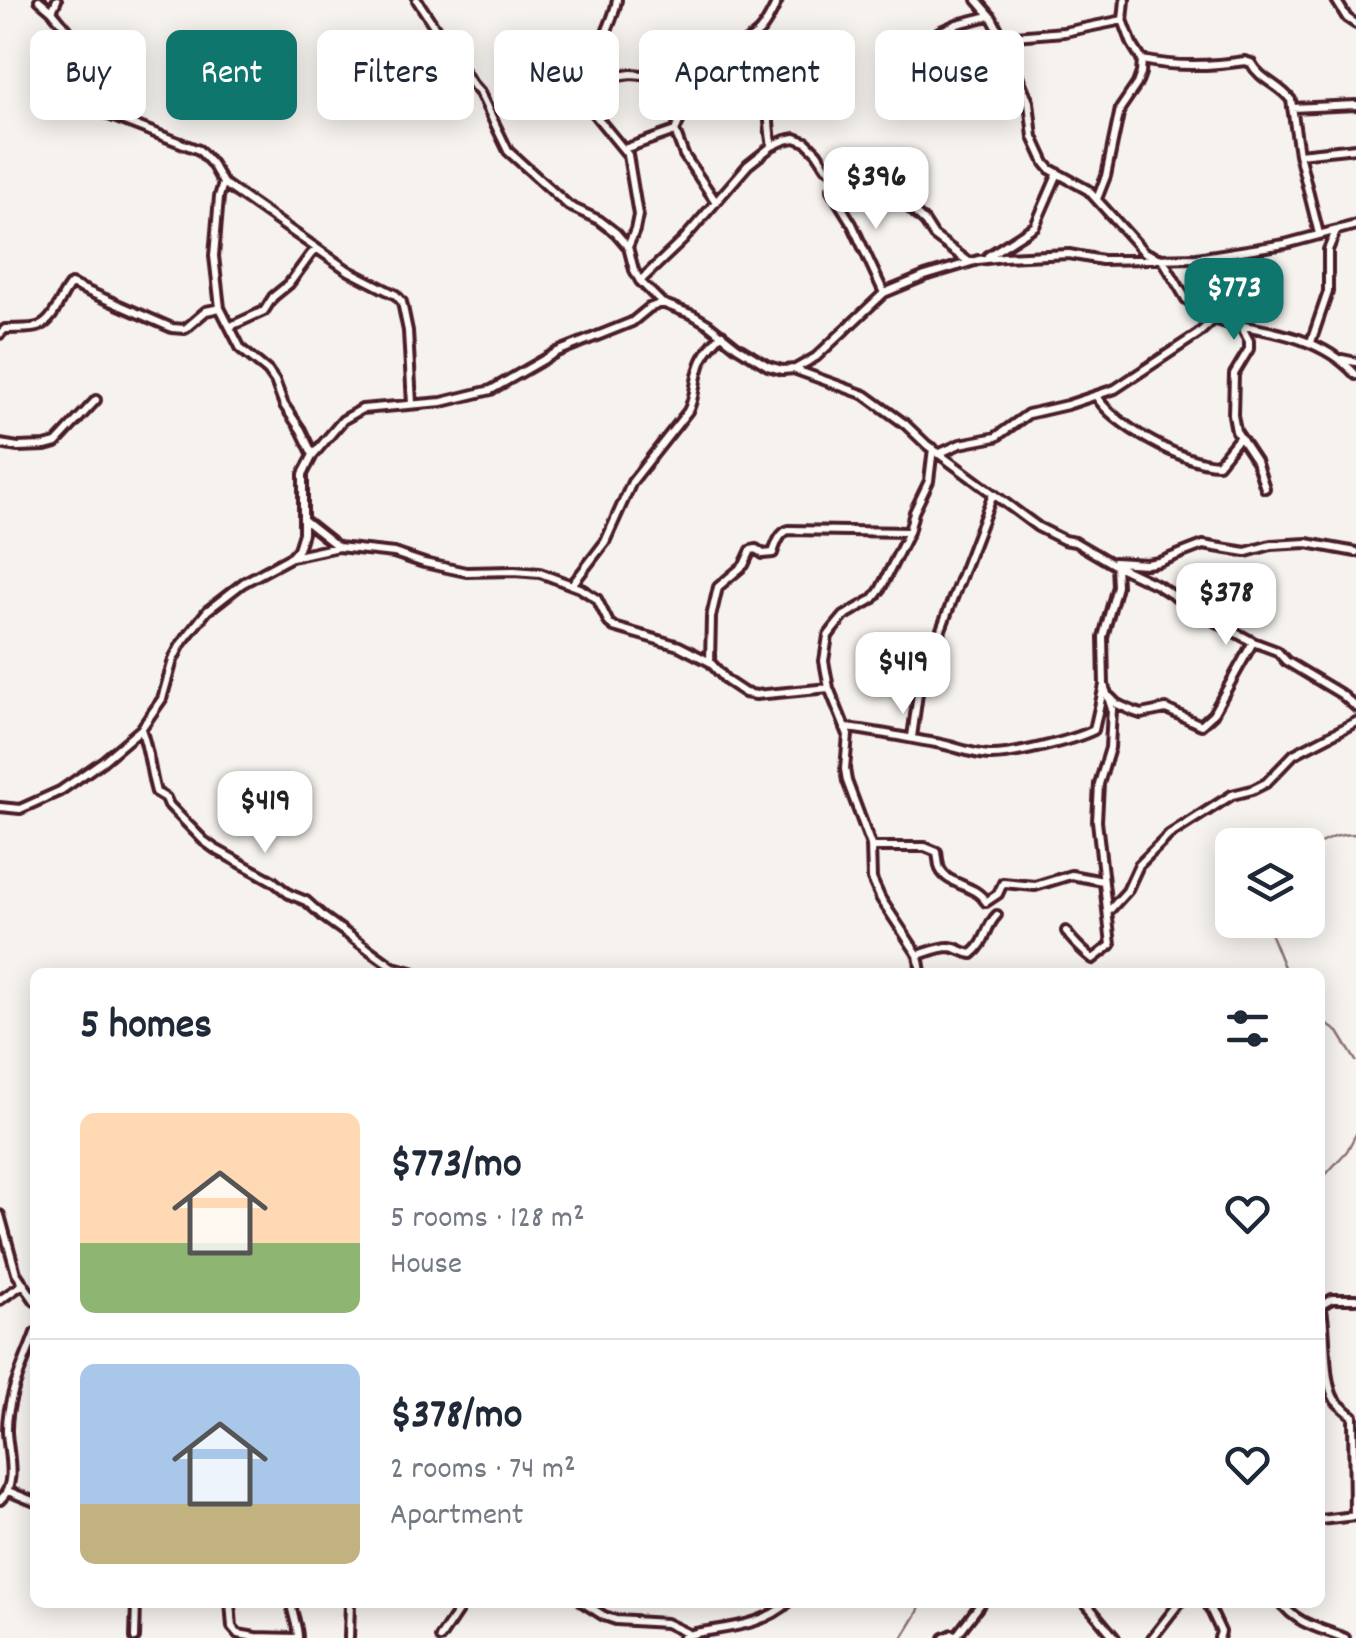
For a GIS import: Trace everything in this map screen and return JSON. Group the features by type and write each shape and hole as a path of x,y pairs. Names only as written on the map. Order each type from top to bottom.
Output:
{"street":[{"path":"40,0 72,35 70,71 83,100 111,116 199,150 223,183 317,249 396,295 402,302 411,354 412,404"},
{"path":"52,11 58,0"},
{"path":"417,0 480,93 508,151 569,206 599,220 628,246 640,281 662,303 693,316 768,366 795,370 866,395 1046,532 1075,542 1182,599 1252,642 1277,651 1356,707"},
{"path":"607,30 617,0"},
{"path":"763,30 778,0"},
{"path":"977,0 998,30"},
{"path":"1097,199 1106,176 1120,109 1137,84 1142,60 1123,20 1125,0"},
{"path":"1336,0 1346,18 1356,24"},
{"path":"944,30 991,16"},
{"path":"1024,35 1123,20"},
{"path":"1142,60 1196,64 1245,60 1286,93 1291,100 1298,154 1319,234"},
{"path":"1024,90 1044,163 1088,190 1144,252 1163,260 1186,298 1214,320 1312,342 1341,359 1356,374"},
{"path":"1292,108 1356,105"},
{"path":"599,120 624,149 632,168 638,215 628,246"},
{"path":"624,149 675,131 680,120"},
{"path":"768,120 772,146"},
{"path":"675,131 684,155 716,202"},
{"path":"640,281 683,240 748,165 772,146 795,138 806,142 833,173 851,184 901,200 934,236 969,262"},
{"path":"1298,154 1356,148"},
{"path":"984,259 1035,226 1058,174"},
{"path":"223,183 214,256 220,308 241,349 274,380 313,455"},
{"path":"831,190 884,292"},
{"path":"795,370 816,357 884,292 969,262 1069,254 1102,260 1197,258 1271,247 1356,225"},
{"path":"1312,342 1328,292 1328,250 1336,230"},
{"path":"230,326 264,311 317,249"},
{"path":"0,334 5,329 37,328 71,284 172,328 185,329 206,310 220,308"},
{"path":"290,557 301,543 303,474 313,455 343,420 362,409 442,402 491,390 558,352 632,322 662,303"},
{"path":"935,451 996,437 1028,414 1115,389 1214,320"},
{"path":"1240,325 1249,348 1234,374 1233,415 1239,438 1256,460 1264,488"},
{"path":"572,585 606,542 632,482 688,411 699,366 722,334"},
{"path":"1341,359 1356,362"},
{"path":"1096,396 1129,427 1182,457 1218,464 1239,438"},
{"path":"0,444 18,447 56,443 96,400"},
{"path":"920,968 918,955 872,878 871,847 848,781 848,735 829,688 824,660 828,636 844,616 880,590 909,532 929,481 935,451"},
{"path":"912,738 920,678 993,494"},
{"path":"303,519 338,547"},
{"path":"710,662 711,617 718,587 744,565 751,550 773,552 789,530 909,532"},
{"path":"1108,560 1147,564 1204,546 1246,552 1270,545 1306,543 1356,552"},
{"path":"0,806 20,808 60,791 141,730 162,698 181,644 207,610 243,583 290,557 338,547 394,553 466,572 540,574 572,585 597,600 614,627 679,646 710,662 727,681 745,692 756,696 829,688"},
{"path":"844,728 994,756 1066,741 1094,730 1104,685 1103,637 1117,586 1116,566"},
{"path":"1110,697 1141,714 1166,709 1202,725 1252,642"},
{"path":"1066,931 1070,940 1093,959 1112,945 1096,820 1099,784 1110,748 1112,709 1104,685"},
{"path":"1108,913 1128,891 1139,865 1169,836 1232,795 1266,782 1294,754 1356,722"},
{"path":"141,730 156,792 204,841 306,901 399,968"},
{"path":"871,847 932,849 937,852 940,870 946,876 972,887 986,902 998,894 1003,883 1035,886 1070,876 1103,882"},
{"path":"918,955 946,947 972,954 982,946 996,915"},
{"path":"0,1215 16,1274 30,1294"},
{"path":"0,1300 23,1284"},
{"path":"1325,1297 1356,1298"},
{"path":"1325,1303 1332,1299"},
{"path":"1325,1336 1332,1392 1337,1403 1353,1416 1355,1516 1325,1519"},
{"path":"0,1500 8,1491 8,1416 30,1348"},
{"path":"8,1491 30,1500"},
{"path":"135,1638 136,1608"},
{"path":"230,1608 232,1627 238,1634 296,1638 298,1627 292,1608"},
{"path":"349,1638 350,1608"},
{"path":"440,1638 460,1608"},
{"path":"591,1608 604,1616 628,1621 666,1623 686,1636 770,1616 781,1608"},
{"path":"944,1638 959,1636 978,1608"},
{"path":"1093,1608 1114,1638"},
{"path":"1152,1638 1175,1608"},
{"path":"1209,1608 1221,1632 1219,1638"},
{"path":"1287,1608 1292,1615 1344,1638"}],"waterway":[{"path":"1325,841 1356,834"},
{"path":"1272,938 1284,968"},
{"path":"1325,1023 1338,1032 1356,1061"},
{"path":"1325,1175 1356,1134"},
{"path":"902,1638 919,1608"}]}
